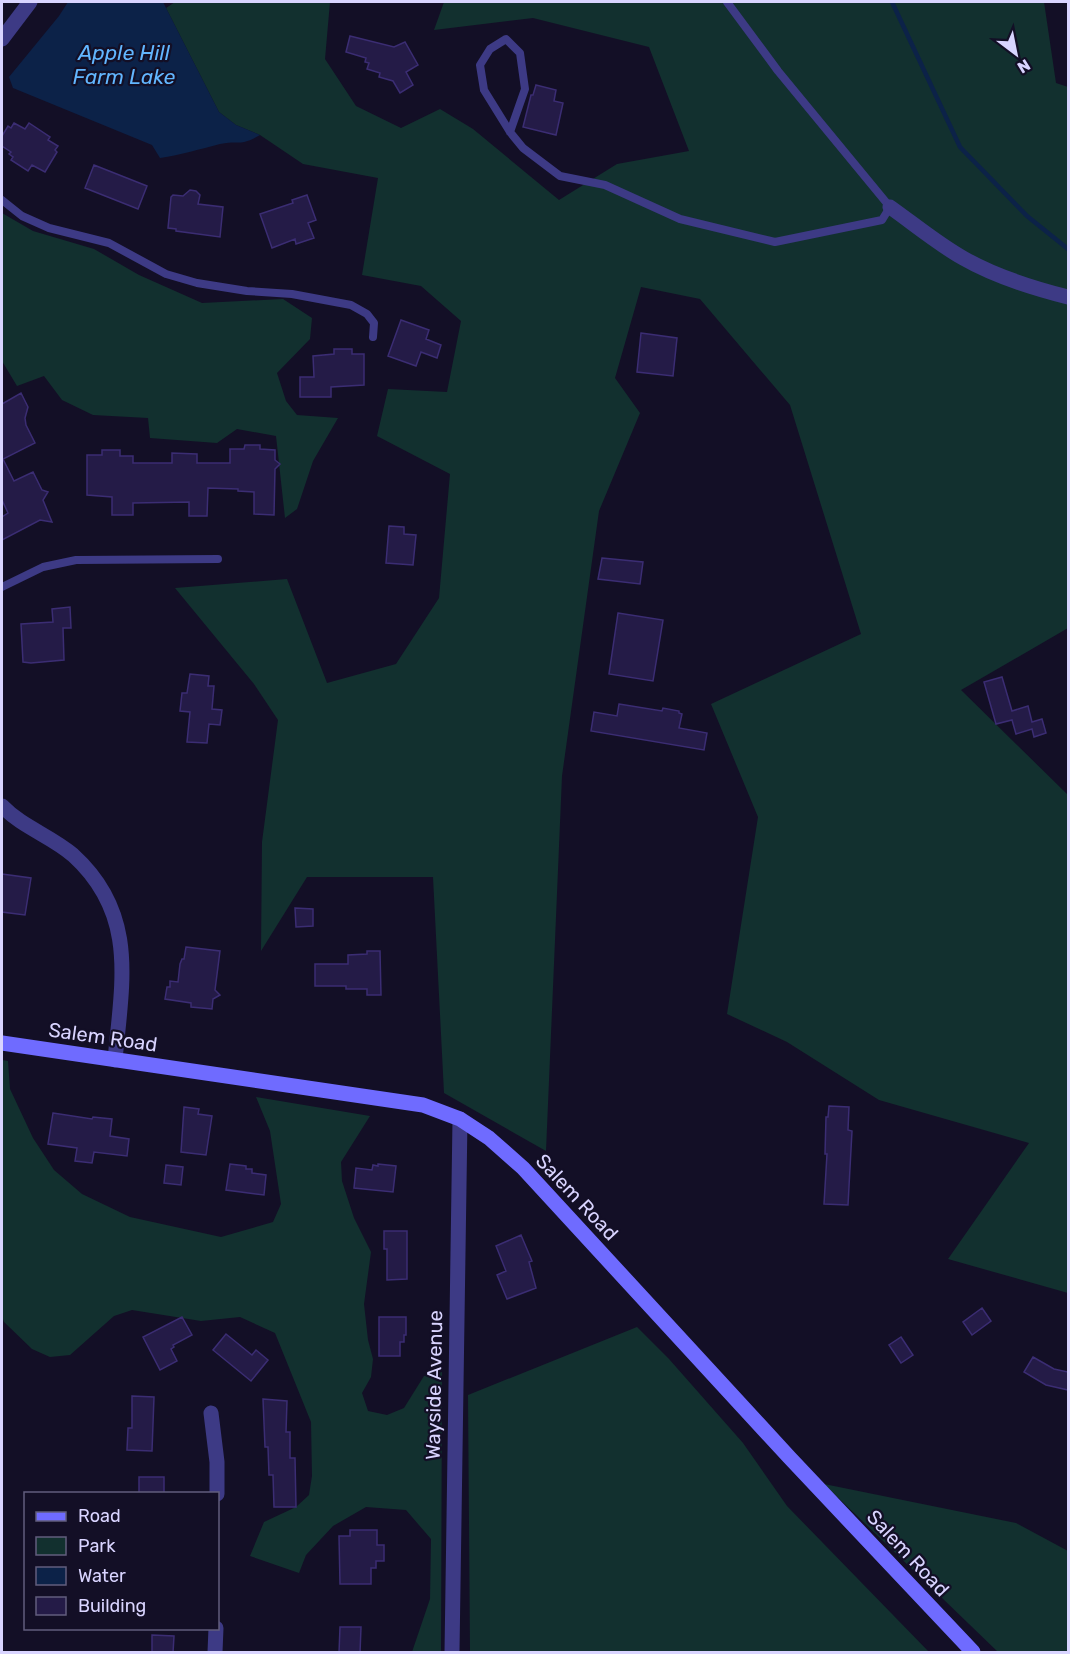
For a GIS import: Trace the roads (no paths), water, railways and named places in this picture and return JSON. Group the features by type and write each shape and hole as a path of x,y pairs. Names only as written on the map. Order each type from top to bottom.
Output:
{"street":[{"path":"2,39 30,2"},
{"path":"890,207 962,258 1019,283 1068,297"},
{"path":"2,806 16,819 73,855 92,875 108,900 121,938 123,963 115,1059"},
{"name":"Salem Road","path":"2,1043 423,1105 460,1119 489,1138 523,1168 789,1457 974,1653"},
{"name":"Wayside Avenue","path":"452,1653 460,1119"},
{"path":"211,1413 218,1462 217,1492"},
{"path":"215,1653 216,1630"}],"lane":[{"path":"510,132 525,89 520,53 506,39 490,49 480,65 484,90 510,132 523,148 560,176 605,185 680,219 775,242 882,220 890,207 778,71 727,2"},
{"path":"2,200 22,216 49,228 109,243 166,274 247,291 292,294 351,305 367,314 374,323 373,337"},
{"path":"2,587 43,567 76,560 218,559"}],"water":[{"name":"Apple Hill Farm Lake","path":"68,2 163,2 219,112 236,125 260,135 244,142 220,144 160,158 152,145 13,88 9,77"}],"waterway":[{"path":"892,2 960,147 1027,216 1068,249"}]}
